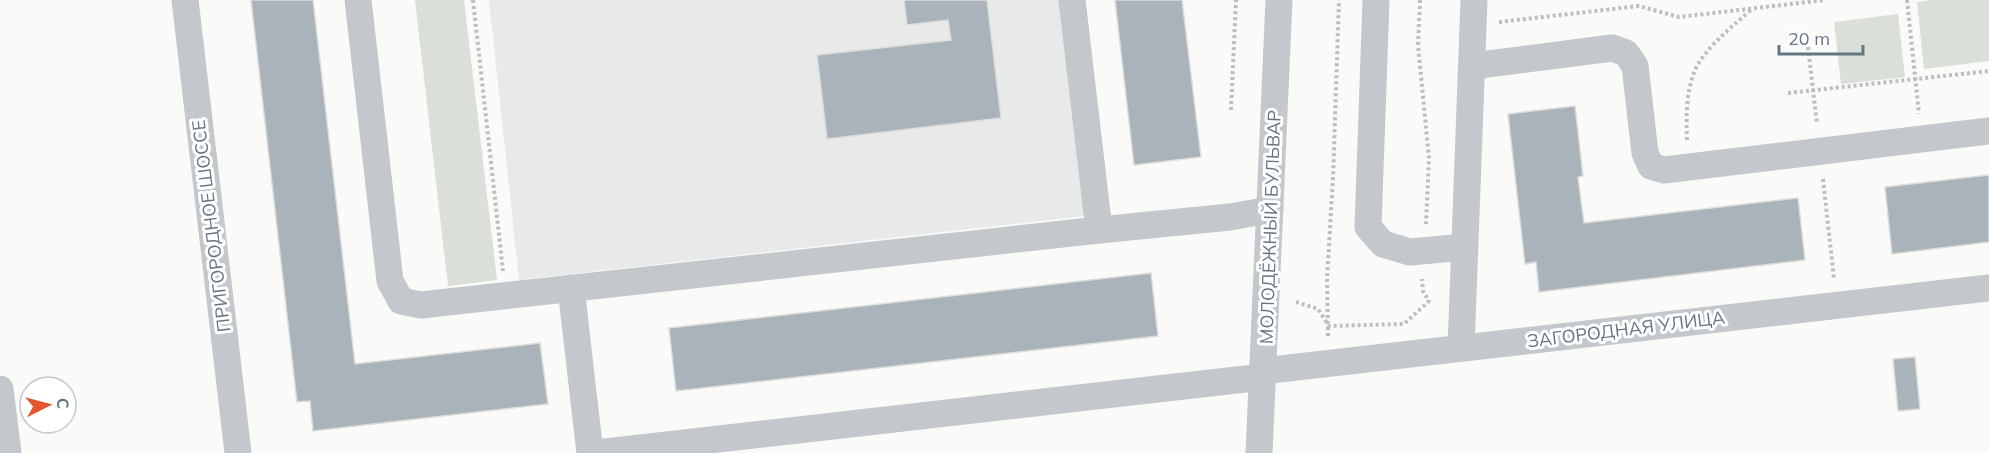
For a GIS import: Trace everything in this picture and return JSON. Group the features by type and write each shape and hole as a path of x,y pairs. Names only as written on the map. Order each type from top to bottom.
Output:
{"street":[{"name":"ПРИГОРОДНОЕ ШОССЕ","path":"185,0 238,453"},
{"path":"358,0 390,280 401,301 421,305 1230,217 1270,210"},
{"path":"1072,0 1099,230"},
{"name":"МОЛОДЁЖНЫЙ БУЛЬВАР","path":"1259,453 1279,0"},
{"path":"1376,0 1368,227 1383,244 1410,252 1465,247"},
{"path":"1461,348 1474,0"},
{"path":"1472,66 1612,48 1626,53 1635,66 1645,153 1651,166 1664,170 1989,131"},
{"path":"571,288 590,453"},
{"name":"ЗАГОРОДНАЯ УЛИЦА","path":"596,453 1263,374 1461,348 1989,288"},
{"path":"0,389 8,453"}],"path":[{"path":"473,0 506,296"},
{"path":"1231,110 1236,0"},
{"path":"1326,364 1329,326 1327,278 1339,0"},
{"path":"1329,326 1404,324 1429,301 1423,291 1422,251 1427,218 1429,158 1418,45 1420,0"},
{"path":"1638,0 1639,6"},
{"path":"1493,23 1639,6 1679,17 1825,0"},
{"path":"1907,0 1922,139"},
{"path":"1688,167 1686,126 1688,96 1695,69 1715,43 1752,8"},
{"path":"1788,93 1989,71"},
{"path":"1296,302 1318,309 1329,326"}],"shaded area":[{"path":"415,0 464,0 497,280 448,286"},
{"path":"489,0 1059,0 1085,216 519,280"},
{"path":"1989,0 1989,61 1924,69 1917,2"},
{"path":"1898,14 1905,77 1841,84 1834,22"}],"building":[{"path":"251,0 313,0 355,364 540,343 548,404 313,431 310,401 297,402"},
{"path":"904,0 987,0 1001,118 827,139 817,55 951,40 948,20 907,25"},
{"path":"1115,0 1182,0 1201,157 1134,165"},
{"path":"1575,106 1583,176 1578,177 1584,223 1798,198 1805,260 1539,292 1536,262 1525,264 1508,114"},
{"path":"1989,175 1989,242 1892,254 1885,187"},
{"path":"1151,273 1158,336 676,391 669,328"},
{"path":"1915,357 1920,409 1898,411 1893,359"}]}
